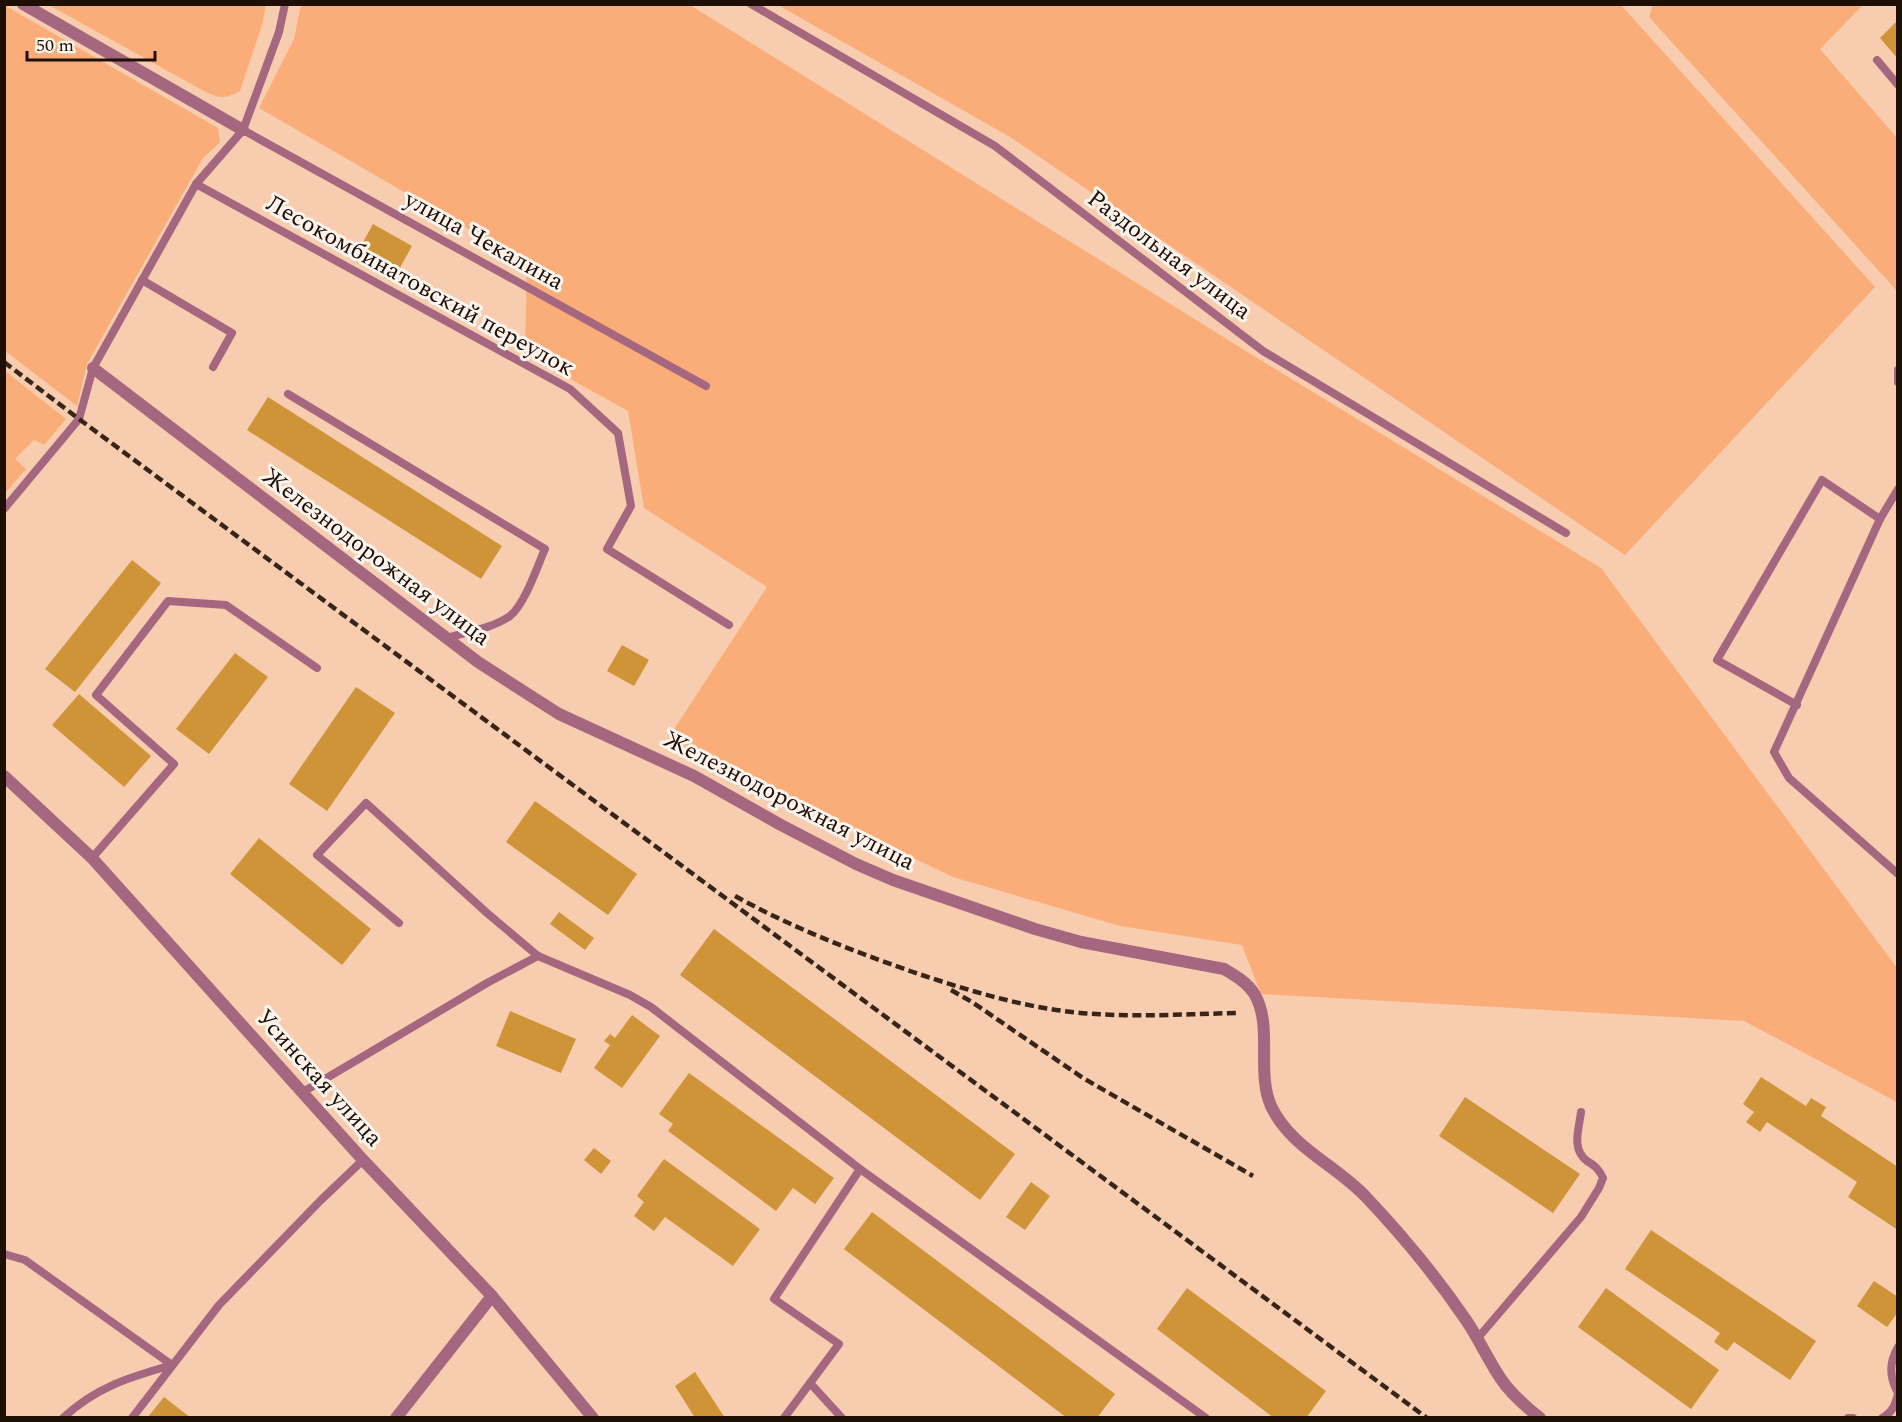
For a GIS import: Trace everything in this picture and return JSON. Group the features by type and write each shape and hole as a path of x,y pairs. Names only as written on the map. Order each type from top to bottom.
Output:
{"street":[{"path":"23,4 243,130"},
{"name":"Железнодорожная улица","path":"93,368 478,662 559,714 694,776 781,825 856,864 893,880 1035,929 1081,942 1224,969 1241,979 1255,995 1262,1013 1266,1088 1280,1123 1297,1141 1353,1184 1389,1222 1467,1321 1502,1380 1518,1399 1540,1418"},
{"name":"Усинская улица","path":"4,776 92,858 363,1160 492,1296 593,1418"},
{"path":"396,1418 492,1296"}],"lane":[{"path":"4,509 79,419 93,368 196,184 243,130 279,32 285,4"},
{"name":"Раздольная улица","path":"751,4 995,146 1263,351 1566,533"},
{"path":"1877,60 1898,85"},
{"name":"улица Чекалина","path":"243,130 706,386"},
{"name":"Лесокомбинатовский переулок","path":"196,184 570,389 618,433 631,506 607,549 729,625"},
{"path":"142,280 232,333 213,367"},
{"path":"1898,370 1898,382"},
{"path":"288,394 545,549 526,593 511,615 496,623 447,638"},
{"path":"1797,705 1717,660 1822,480 1880,519"},
{"path":"1898,489 1880,519 1774,752 1789,778 1898,874"},
{"path":"92,858 174,764 96,695 168,601 226,605 317,668"},
{"path":"399,923 317,855 366,803 538,956 630,995 651,1007 860,1169 1206,1418"},
{"path":"303,1092 487,983 538,956"},
{"path":"1477,1339 1581,1217 1599,1188 1603,1178 1600,1171 1580,1154 1577,1147 1581,1112"},
{"path":"132,1418 219,1305 363,1160"},
{"path":"784,1418 838,1344 774,1299 860,1169"},
{"path":"4,1254 25,1260 172,1365"},
{"path":"1882,1418 1891,1412 1896,1404 1898,1393 1890,1370 1898,1347"},
{"path":"63,1418 112,1384 172,1365"},
{"path":"810,1383 842,1418"},
{"path":"1848,1418 1853,1418"}],"shaded area":[{"path":"1653,4 1863,5 1820,49 1897,138 1897,291 1649,17"},
{"path":"4,5 218,128 220,142 203,158 87,364 77,406 5,351"},
{"path":"49,5 266,5 262,25 240,91 221,97 202,90"},
{"path":"301,5 690,5 1254,356 1601,568 1897,968 1897,1102 1744,1021 1261,994 1242,945 1120,926 953,877 667,740 767,587 644,508 628,411 525,354 527,263 259,108 294,39"},
{"path":"778,5 1621,5 1875,287 1625,555 1010,137"},
{"path":"5,371 66,419 44,445 34,440 15,459 26,469 5,493"}],"building":[{"path":"1898,20 1898,59 1880,38"},
{"path":"373,224 412,246 392,282 353,260"},
{"path":"268,397 502,546 481,579 247,430"},
{"path":"132,560 161,583 75,692 45,669"},
{"path":"622,645 649,660 634,686 607,671"},
{"path":"235,653 268,677 209,754 176,729"},
{"path":"356,687 395,713 327,811 289,784"},
{"path":"79,694 151,756 124,787 52,725"},
{"path":"535,801 637,874 608,915 506,842"},
{"path":"259,838 371,929 342,965 230,874"},
{"path":"559,912 594,938 585,950 550,924"},
{"path":"714,929 1015,1154 980,1200 680,975"},
{"path":"510,1011 576,1039 561,1073 496,1046"},
{"path":"632,1015 660,1036 622,1088 594,1068 610,1045 604,1041 610,1034 615,1038"},
{"path":"689,1073 834,1178 815,1204 793,1188 776,1211 668,1131 673,1124 659,1114"},
{"path":"1761,1077 1806,1106 1811,1098 1826,1107 1821,1116 1898,1167 1898,1230 1848,1197 1857,1182 1767,1122 1760,1132 1746,1122 1754,1112 1743,1104"},
{"path":"1465,1097 1580,1174 1553,1213 1439,1136"},
{"path":"594,1148 611,1161 601,1174 584,1160"},
{"path":"664,1159 760,1229 733,1266 665,1217 654,1231 634,1216 644,1202 637,1196"},
{"path":"1031,1182 1050,1196 1025,1230 1006,1217"},
{"path":"872,1212 1115,1394 1097,1418 1067,1418 844,1249"},
{"path":"1651,1230 1816,1341 1790,1380 1734,1342 1727,1351 1714,1342 1720,1333 1625,1269"},
{"path":"1874,1281 1898,1297 1898,1312 1887,1327 1857,1306"},
{"path":"1187,1288 1326,1391 1306,1418 1274,1418 1157,1329"},
{"path":"1606,1288 1719,1370 1691,1409 1578,1327"},
{"path":"695,1372 725,1418 695,1418 675,1386"},
{"path":"164,1397 191,1418 147,1418"}],"railway":[{"path":"4,362 1427,1418"},
{"path":"735,896 799,928 865,955 1002,999 1049,1009 1096,1014 1237,1013"},
{"path":"951,990 1083,1078 1253,1176"}]}
